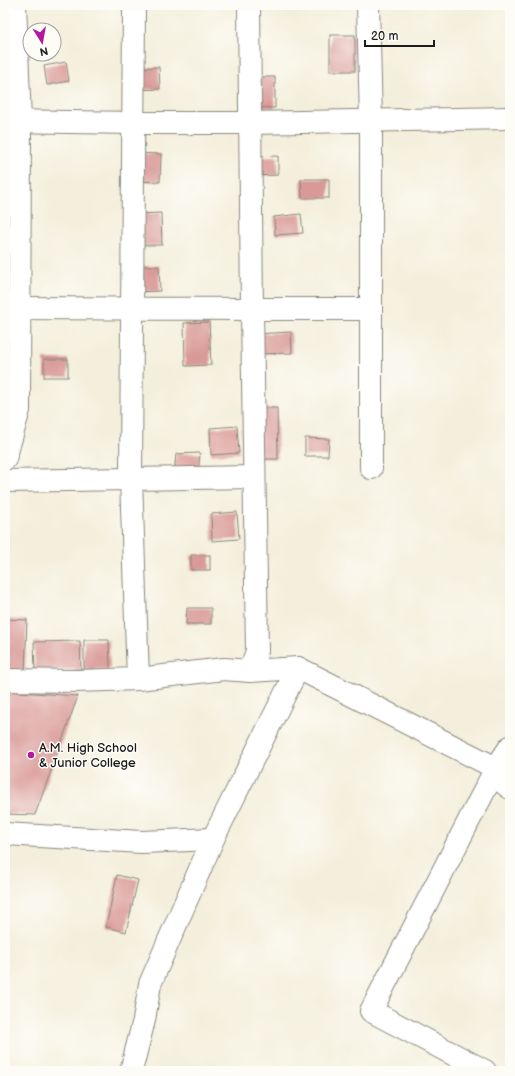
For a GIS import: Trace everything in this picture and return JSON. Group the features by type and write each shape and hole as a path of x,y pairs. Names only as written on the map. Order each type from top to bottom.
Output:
{"street":[{"path":"5,459 19,410 12,308 12,120 15,5"},
{"path":"134,5 131,479 138,679"},
{"path":"249,5 257,651 250,671"},
{"path":"368,5 371,120 371,468"},
{"path":"12,120 134,123 250,123 510,118"},
{"path":"12,308 252,310 370,309"},
{"path":"5,480 254,477"},
{"path":"131,1071 144,1020 150,984 213,839 298,668"},
{"path":"5,680 76,681 138,679 224,669 250,671 298,668 494,772 510,788"},
{"path":"485,1071 371,1011 494,772 510,747"},
{"path":"5,834 142,842 213,839"}],"building":[{"path":"330,35 355,35 355,71 330,71"},
{"path":"66,62 69,81 47,85 44,66"},
{"path":"159,67 160,89 135,90 135,68"},
{"path":"246,77 275,77 275,108 245,107"},
{"path":"133,153 161,154 160,182 133,181"},
{"path":"278,156 278,175 253,176 253,157"},
{"path":"301,179 329,179 329,198 302,198"},
{"path":"161,213 162,245 135,245 135,214"},
{"path":"301,214 303,233 275,235 274,217"},
{"path":"134,266 159,266 160,291 134,292"},
{"path":"209,322 211,365 185,366 184,323"},
{"path":"291,332 292,353 256,354 255,334"},
{"path":"44,359 68,359 68,377 44,377"},
{"path":"258,408 277,408 278,459 259,459"},
{"path":"237,426 239,453 211,455 210,428"},
{"path":"305,438 329,439 328,456 305,456"},
{"path":"200,453 198,475 174,474 176,454"},
{"path":"237,512 239,539 212,541 211,514"},
{"path":"191,555 210,555 210,570 191,570"},
{"path":"187,608 211,608 211,624 186,624"},
{"path":"5,619 27,620 25,671 5,671"},
{"path":"84,640 109,640 110,669 84,669"},
{"path":"80,641 81,669 35,671 34,642"},
{"name":"A.M. High School & Junior College","path":"5,691 78,696 35,815 5,814"},
{"path":"117,875 138,880 126,932 106,927"}],"place":[{"name":"A.M. High School & Junior College","path":"31,755"}]}
